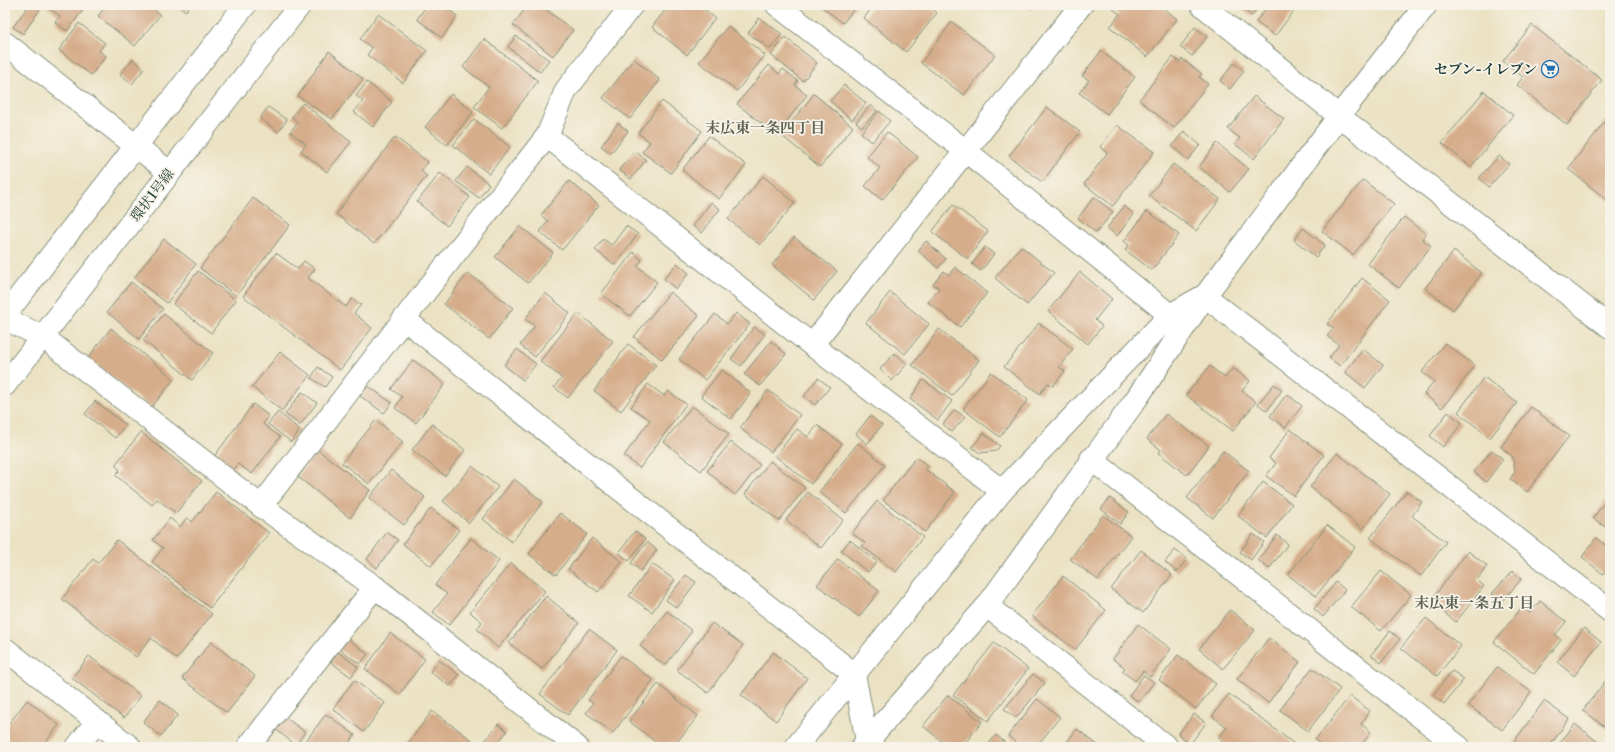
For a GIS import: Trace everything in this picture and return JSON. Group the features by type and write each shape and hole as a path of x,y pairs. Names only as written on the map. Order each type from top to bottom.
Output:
{"street":[{"path":"5,315 135,145 245,5"},
{"name":"環状1号線","path":"5,385 300,5"},
{"path":"261,506 404,319 547,136 566,90 632,5"},
{"path":"777,5 966,151 1170,315"},
{"path":"812,345 1081,5"},
{"path":"1202,5 1340,116 1610,328"},
{"path":"868,745 987,606 1091,459 1137,398 1205,296 1340,116 1426,5"},
{"path":"5,43 169,172"},
{"path":"547,136 812,345 1002,491"},
{"path":"796,747 1002,491 1170,315 1205,296"},
{"path":"1205,296 1610,611"},
{"path":"5,319 43,337 261,506 375,587 577,747"},
{"path":"404,319 854,674 868,745"},
{"path":"1091,459 1459,747"},
{"path":"248,747 375,587"},
{"path":"987,606 1168,747"},
{"path":"5,649 130,747"},
{"path":"77,747 97,722"}],"building":[{"path":"29,5 43,5 23,34 13,27"},
{"path":"48,5 87,5 67,31 55,22 60,16 47,7"},
{"path":"107,5 151,5 150,6 160,15 135,46 98,16"},
{"path":"177,5 190,5 186,11"},
{"path":"427,5 442,5 457,16 442,38 417,19"},
{"path":"528,5 540,5 573,30 553,56 513,25"},
{"path":"669,5 699,5 715,18 687,55 652,27"},
{"path":"824,5 857,5 843,23 822,7"},
{"path":"874,5 928,5 937,13 906,52 864,18"},
{"path":"1026,5 1034,5 1031,9"},
{"path":"1116,5 1160,5 1177,19 1147,57 1110,27 1120,14 1113,9"},
{"path":"1236,5 1260,5 1252,16"},
{"path":"1268,5 1286,5 1294,11 1275,36 1256,22"},
{"path":"378,14 427,51 403,83 367,55 372,48 360,39"},
{"path":"759,18 782,34 770,49 748,33"},
{"path":"952,22 995,55 964,95 921,63"},
{"path":"79,23 105,43 99,51 106,56 91,75 59,50"},
{"name":"セブン-イレブン","path":"1532,25 1602,80 1567,125 1517,85 1523,77 1503,61"},
{"path":"728,26 765,55 737,91 699,62"},
{"path":"1195,27 1207,37 1192,56 1180,47"},
{"path":"516,36 549,60 540,72 508,47"},
{"path":"785,37 817,63 803,81 771,55"},
{"path":"484,39 538,81 502,128 474,107 489,87 463,67"},
{"path":"329,51 363,79 332,119 298,96"},
{"path":"1101,51 1135,77 1107,114 1079,93 1089,80 1082,76"},
{"path":"1173,57 1180,62 1182,59 1202,74 1199,77 1208,84 1174,128 1139,100"},
{"path":"133,59 144,69 132,84 120,74"},
{"path":"634,59 660,80 630,119 603,98"},
{"path":"1234,63 1244,71 1230,89 1220,81"},
{"path":"769,65 779,74 783,69 798,81 795,85 807,95 776,135 737,104"},
{"path":"367,82 392,102 373,127 354,112 363,101 356,96"},
{"path":"844,85 866,103 852,120 830,101"},
{"path":"1484,91 1513,115 1471,167 1442,143"},
{"path":"451,94 473,112 447,145 425,127"},
{"path":"814,94 853,127 820,167 781,135"},
{"path":"1254,96 1284,119 1254,159 1235,144 1240,138 1228,129"},
{"path":"662,101 702,131 671,173 642,152 650,142 638,133"},
{"path":"303,103 351,142 327,172 301,151 306,144 290,132 298,122 292,117"},
{"path":"871,105 877,111 862,127 856,122"},
{"path":"268,107 287,120 278,132 260,118"},
{"path":"1047,107 1080,132 1042,182 1009,156"},
{"path":"879,111 890,121 872,142 861,133"},
{"path":"1610,115 1610,202 1568,169"},
{"path":"474,119 510,147 489,174 453,145"},
{"path":"618,123 628,131 611,153 601,146"},
{"path":"1117,125 1154,152 1113,206 1084,184 1107,153 1100,147"},
{"path":"1184,131 1200,145 1188,160 1172,146"},
{"path":"887,132 918,157 882,200 865,186 880,168 867,157"},
{"path":"709,136 746,165 719,199 682,170"},
{"path":"395,137 428,162 421,171 427,176 374,244 336,214"},
{"path":"1217,143 1249,169 1230,192 1199,167"},
{"path":"635,151 646,160 631,179 619,170"},
{"path":"1499,156 1509,164 1489,187 1479,178"},
{"path":"1173,164 1220,199 1196,231 1149,196"},
{"path":"467,167 489,184 479,198 456,181"},
{"path":"440,173 470,197 447,226 417,202"},
{"path":"763,176 795,203 760,245 728,219"},
{"path":"1363,180 1394,204 1353,255 1322,231"},
{"path":"569,181 599,205 562,250 540,232 548,221 541,215"},
{"path":"1094,197 1113,212 1096,233 1078,218"},
{"path":"253,198 290,225 236,296 200,268"},
{"path":"711,202 720,209 702,233 693,226"},
{"path":"953,205 988,231 968,259 932,232"},
{"path":"1124,206 1134,214 1117,236 1107,228"},
{"path":"1147,211 1179,235 1152,270 1125,250 1129,245 1124,241"},
{"path":"1404,217 1426,234 1422,239 1431,246 1399,288 1368,264"},
{"path":"520,226 553,253 528,283 495,257"},
{"path":"626,226 638,234 615,265 595,250 603,239 612,245"},
{"path":"1303,228 1325,245 1316,257 1294,240"},
{"path":"794,237 837,271 814,300 772,265"},
{"path":"164,239 196,264 167,303 134,278"},
{"path":"926,241 946,259 938,268 918,251"},
{"path":"1021,246 1054,273 1027,305 995,278"},
{"path":"985,247 994,254 981,271 972,264"},
{"path":"1454,251 1482,273 1453,310 1425,288"},
{"path":"633,252 642,260 637,266 657,282 630,316 601,294"},
{"path":"276,253 298,269 304,261 315,269 308,278 346,307 352,299 361,305 354,313 372,328 340,370 243,296"},
{"path":"677,263 689,273 676,289 664,279"},
{"path":"955,267 987,293 960,327 928,302 939,288 933,284 944,271 949,275"},
{"path":"198,271 236,300 211,333 173,304"},
{"path":"1080,272 1112,299 1095,320 1102,326 1088,344 1048,311"},
{"path":"468,273 513,308 489,339 444,304"},
{"path":"1362,278 1390,300 1340,366 1329,358 1339,345 1327,336 1334,328 1327,324"},
{"path":"131,282 163,309 139,339 107,312"},
{"path":"670,292 699,316 662,360 634,337"},
{"path":"890,292 929,324 905,354 866,323"},
{"path":"545,293 570,313 535,357 520,345 535,326 525,319"},
{"path":"578,313 613,341 568,398 554,387 562,378 540,361"},
{"path":"736,313 750,324 705,380 679,359 715,314 727,324"},
{"path":"164,314 213,353 192,380 143,340"},
{"path":"1039,323 1073,349 1059,367 1065,371 1053,386 1048,383 1040,394 1004,367"},
{"path":"754,327 765,334 741,366 731,359"},
{"path":"111,328 174,379 151,408 88,358"},
{"path":"939,329 979,360 952,396 912,365"},
{"path":"771,341 786,354 760,386 744,374"},
{"path":"1445,343 1475,366 1442,408 1424,394 1434,381 1422,372"},
{"path":"628,344 656,365 621,411 594,391"},
{"path":"517,349 536,364 523,380 504,365"},
{"path":"1363,349 1383,365 1365,388 1345,372"},
{"path":"280,352 310,375 282,411 252,387"},
{"path":"895,353 907,364 892,381 880,369"},
{"path":"413,360 445,384 416,423 395,408 402,397 391,389"},
{"path":"1210,366 1225,378 1233,368 1250,381 1242,391 1256,402 1233,431 1186,395"},
{"path":"318,367 332,377 325,387 311,378"},
{"path":"722,370 751,393 731,419 701,396"},
{"path":"991,372 1028,400 1000,437 963,409"},
{"path":"1484,377 1517,403 1490,438 1458,412"},
{"path":"818,378 830,387 815,405 804,396"},
{"path":"923,380 952,401 938,420 910,399"},
{"path":"648,384 664,396 668,391 686,404 640,468 624,456 650,420 631,407"},
{"path":"1274,384 1282,390 1267,411 1258,404"},
{"path":"368,386 392,403 384,413 360,396"},
{"path":"768,390 800,415 771,452 740,428"},
{"path":"302,392 317,403 300,425 285,414"},
{"path":"1287,394 1302,406 1285,428 1270,416"},
{"path":"95,401 126,425 115,438 85,414"},
{"path":"253,404 269,416 263,424 280,437 252,474 238,464 232,472 213,458"},
{"path":"692,406 729,434 701,471 664,442"},
{"path":"1531,407 1569,436 1527,492 1510,479 1515,472 1513,457 1501,447"},
{"path":"955,410 965,417 952,432 943,424"},
{"path":"278,412 300,430 291,442 268,424"},
{"path":"1448,412 1462,423 1443,447 1430,436"},
{"path":"1166,414 1209,446 1187,475 1158,453 1161,450 1147,439"},
{"path":"870,416 882,425 867,444 856,434"},
{"path":"376,420 403,442 369,484 342,463"},
{"path":"432,424 465,450 445,476 412,450"},
{"path":"817,425 842,444 811,484 775,456 797,429 808,437"},
{"path":"1290,429 1324,455 1294,496 1266,476 1276,463 1269,458"},
{"path":"141,432 202,481 176,513 157,499 152,505 115,475 120,470 115,465"},
{"path":"984,433 1000,446 996,451 980,453 972,447"},
{"path":"731,442 760,465 735,495 707,471"},
{"path":"858,443 885,465 846,513 819,492"},
{"path":"318,450 370,490 350,518 298,477"},
{"path":"1492,450 1503,459 1486,482 1474,472"},
{"path":"1223,451 1249,471 1213,518 1187,498"},
{"path":"1337,453 1390,494 1363,529 1310,487"},
{"path":"916,457 928,466 925,469 955,492 925,532 883,500"},
{"path":"770,461 805,488 779,521 745,494"},
{"path":"472,466 498,487 469,523 443,501"},
{"path":"391,470 425,497 404,525 369,498"},
{"path":"514,479 543,502 512,542 483,519"},
{"path":"1263,482 1292,504 1267,538 1238,516"},
{"path":"1407,491 1422,502 1412,516 1446,542 1421,576 1370,538"},
{"path":"216,492 269,533 210,608 152,562 163,548 153,540 170,518 180,527 187,517 192,522"},
{"path":"808,492 843,520 821,548 786,520"},
{"path":"1610,495 1610,531 1593,518"},
{"path":"1110,498 1129,512 1120,524 1101,509"},
{"path":"877,501 923,537 896,572 862,546 865,543 852,533"},
{"path":"431,508 459,530 431,566 403,544"},
{"path":"560,513 587,534 556,575 529,554"},
{"path":"1103,515 1131,536 1098,580 1070,559"},
{"path":"1327,525 1355,547 1316,596 1288,575"},
{"path":"635,531 645,539 629,561 619,553"},
{"path":"387,532 398,540 377,568 367,559"},
{"path":"1253,534 1264,542 1251,560 1240,552"},
{"path":"1277,535 1288,544 1269,569 1258,560"},
{"path":"471,538 499,561 449,625 433,612 447,594 435,585"},
{"path":"592,538 622,562 598,592 568,569"},
{"path":"1596,538 1605,545 1610,538 1610,565 1603,574 1582,557"},
{"path":"117,540 212,614 177,659 151,638 136,657 62,599 93,559 98,563"},
{"path":"850,540 877,562 868,572 841,551"},
{"path":"647,542 657,550 641,571 631,563"},
{"path":"1141,550 1172,575 1143,613 1111,589"},
{"path":"1175,550 1187,559 1177,572 1165,562"},
{"path":"1468,551 1487,566 1477,580 1484,586 1456,622 1430,602"},
{"path":"838,559 879,591 859,617 817,585"},
{"path":"511,563 545,591 498,648 477,629 482,622 470,612"},
{"path":"652,564 675,580 652,612 629,596"},
{"path":"1381,571 1411,595 1381,631 1351,607"},
{"path":"1512,571 1521,579 1502,602 1492,594"},
{"path":"686,575 696,582 677,608 666,600"},
{"path":"1063,576 1106,610 1075,650 1032,616"},
{"path":"1336,582 1345,590 1323,617 1314,609"},
{"path":"546,596 579,623 542,669 509,643"},
{"path":"1540,601 1566,622 1555,635 1561,640 1534,674 1494,642 1522,607 1530,613"},
{"path":"1230,610 1255,630 1223,669 1199,649"},
{"path":"667,611 692,631 665,666 640,646"},
{"path":"1426,618 1461,646 1437,676 1401,648"},
{"path":"712,623 743,645 708,693 677,670"},
{"path":"1138,624 1171,649 1150,677 1143,671 1135,681 1122,671 1125,668 1113,659"},
{"path":"1584,628 1601,642 1574,676 1557,662"},
{"path":"589,629 617,650 568,715 540,694"},
{"path":"1390,631 1400,639 1381,663 1371,655"},
{"path":"390,633 425,659 400,694 365,669"},
{"path":"347,638 368,654 360,664 339,649"},
{"path":"1269,638 1300,662 1268,703 1237,679"},
{"path":"211,642 255,676 227,713 182,678"},
{"path":"994,643 1028,669 988,721 953,695"},
{"path":"338,652 358,667 351,677 331,662"},
{"path":"773,652 807,678 776,721 741,695"},
{"path":"1178,655 1216,684 1196,709 1159,680"},
{"path":"89,656 141,696 124,718 72,678"},
{"path":"621,656 653,680 613,733 586,713 593,703 588,700"},
{"path":"439,660 459,675 450,686 430,672"},
{"path":"1497,667 1531,692 1502,730 1468,705"},
{"path":"1312,668 1340,689 1308,731 1280,710"},
{"path":"1452,671 1464,679 1444,704 1433,695"},
{"path":"1033,674 1045,683 1016,718 1004,709"},
{"path":"1144,675 1154,682 1139,702 1129,695"},
{"path":"1610,675 1610,731 1583,710"},
{"path":"354,680 385,703 364,732 333,709"},
{"path":"658,684 698,716 673,747 662,747 629,721"},
{"path":"1229,694 1293,743 1290,747 1230,747 1218,738 1227,727 1212,716"},
{"path":"948,695 982,722 962,747 949,747 923,726"},
{"path":"1350,696 1370,711 1361,724 1371,732 1360,747 1324,747 1315,740"},
{"path":"1037,699 1060,717 1036,747 1022,747 1008,736"},
{"path":"27,700 59,725 42,747 5,747 5,729"},
{"path":"160,700 178,715 161,736 143,722"},
{"path":"1544,701 1569,719 1549,747 1510,747"},
{"path":"432,711 472,740 466,747 410,747 407,745"},
{"path":"326,714 355,735 346,747 303,747 302,746"},
{"path":"1194,714 1206,723 1190,744 1178,734"},
{"path":"285,717 305,732 296,745 275,729"},
{"path":"498,724 507,731 495,747 480,747"},
{"path":"1575,724 1604,747 1557,747"},
{"path":"1077,729 1100,747 1063,747"},
{"path":"996,735 1008,745 1006,747 986,747"}],"place":[{"name":"セブン-イレブン","path":"1550,69"}],"district":[{"name":"末広東一条四丁目","path":"765,128"},
{"name":"末広東一条五丁目","path":"1474,603"}]}
